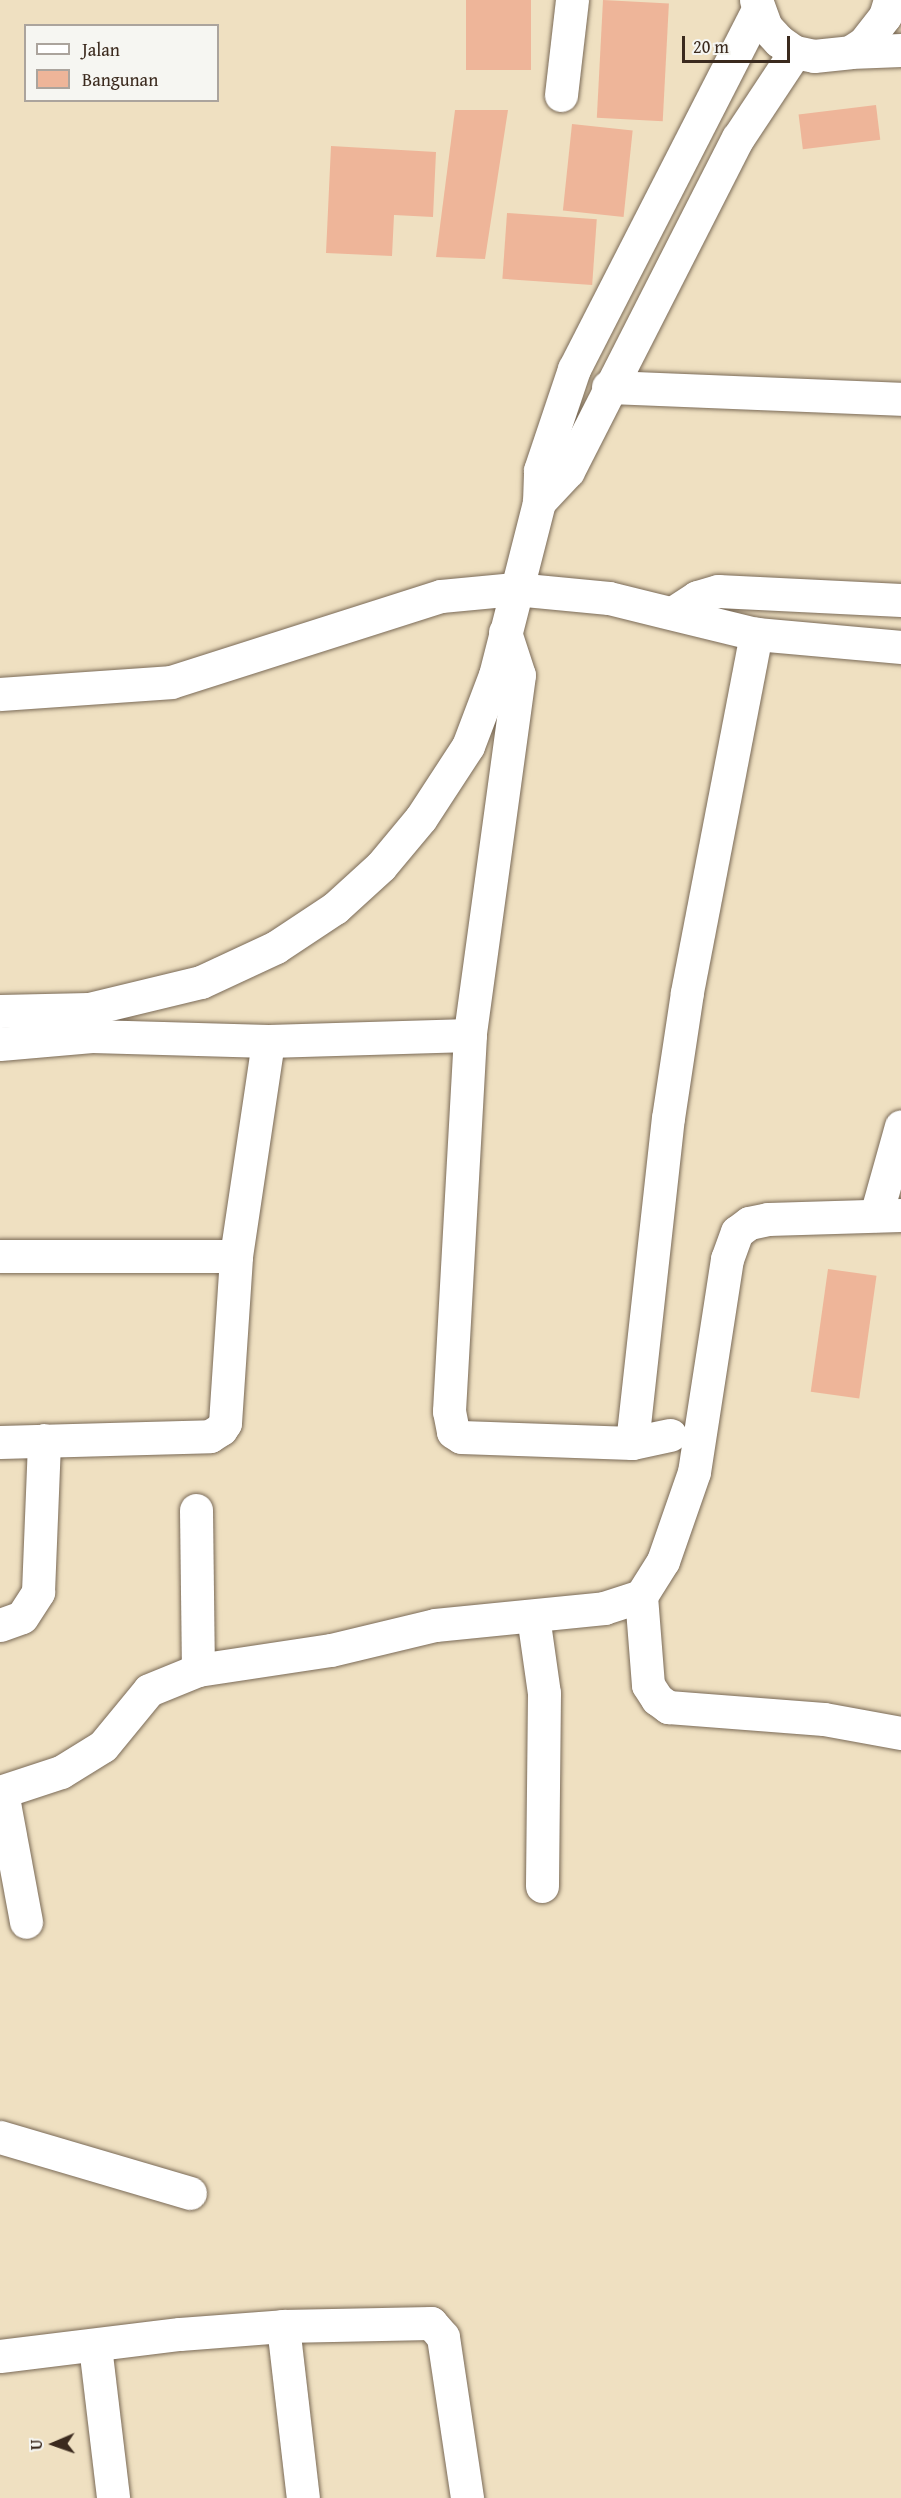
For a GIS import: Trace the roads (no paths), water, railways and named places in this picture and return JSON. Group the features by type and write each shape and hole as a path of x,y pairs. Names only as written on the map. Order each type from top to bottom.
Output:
{"street":[{"path":"561,95 572,0"},
{"path":"850,52 876,30 890,0"},
{"path":"757,5 773,34 795,52 832,56 850,52 901,50"},
{"path":"0,1044 90,1023 201,982 276,947 343,901 381,866 451,775 472,735 495,675 515,589 539,502 540,470 574,369 757,5"},
{"path":"539,502 568,471 608,387 686,246 738,138 795,52"},
{"path":"700,120 738,138"},
{"path":"608,387 901,399"},
{"path":"0,694 171,682 441,596 515,589 609,598 674,612 756,634 901,647"},
{"path":"674,612 697,597 718,591 901,600"},
{"path":"505,632 519,675 471,1035 449,1412 453,1432 461,1437 632,1443 670,1435"},
{"path":"632,1443 668,1118 687,992 756,634"},
{"path":"0,1011 90,1023 268,1041 471,1035"},
{"path":"0,1442 210,1436 221,1429 225,1423 236,1256 268,1041"},
{"path":"26,1922 1,1792 61,1772 94,1751 148,1690 198,1670 331,1650 435,1625 604,1608 640,1596 663,1561 694,1473 727,1259 737,1232 749,1223 768,1219 889,1215 901,1126"},
{"path":"0,1256 236,1256"},
{"path":"0,1625 22,1617 38,1592 44,1440"},
{"path":"196,1510 198,1670"},
{"path":"640,1596 648,1685 657,1699 668,1707 824,1719 901,1733"},
{"path":"533,1616 544,1693 542,1886"},
{"path":"0,2137 190,2193"},
{"path":"0,2356 180,2334 283,2326 422,2320 438,2329 443,2337 467,2498"},
{"path":"283,2326 303,2498"},
{"path":"95,2346 113,2498"}]}
